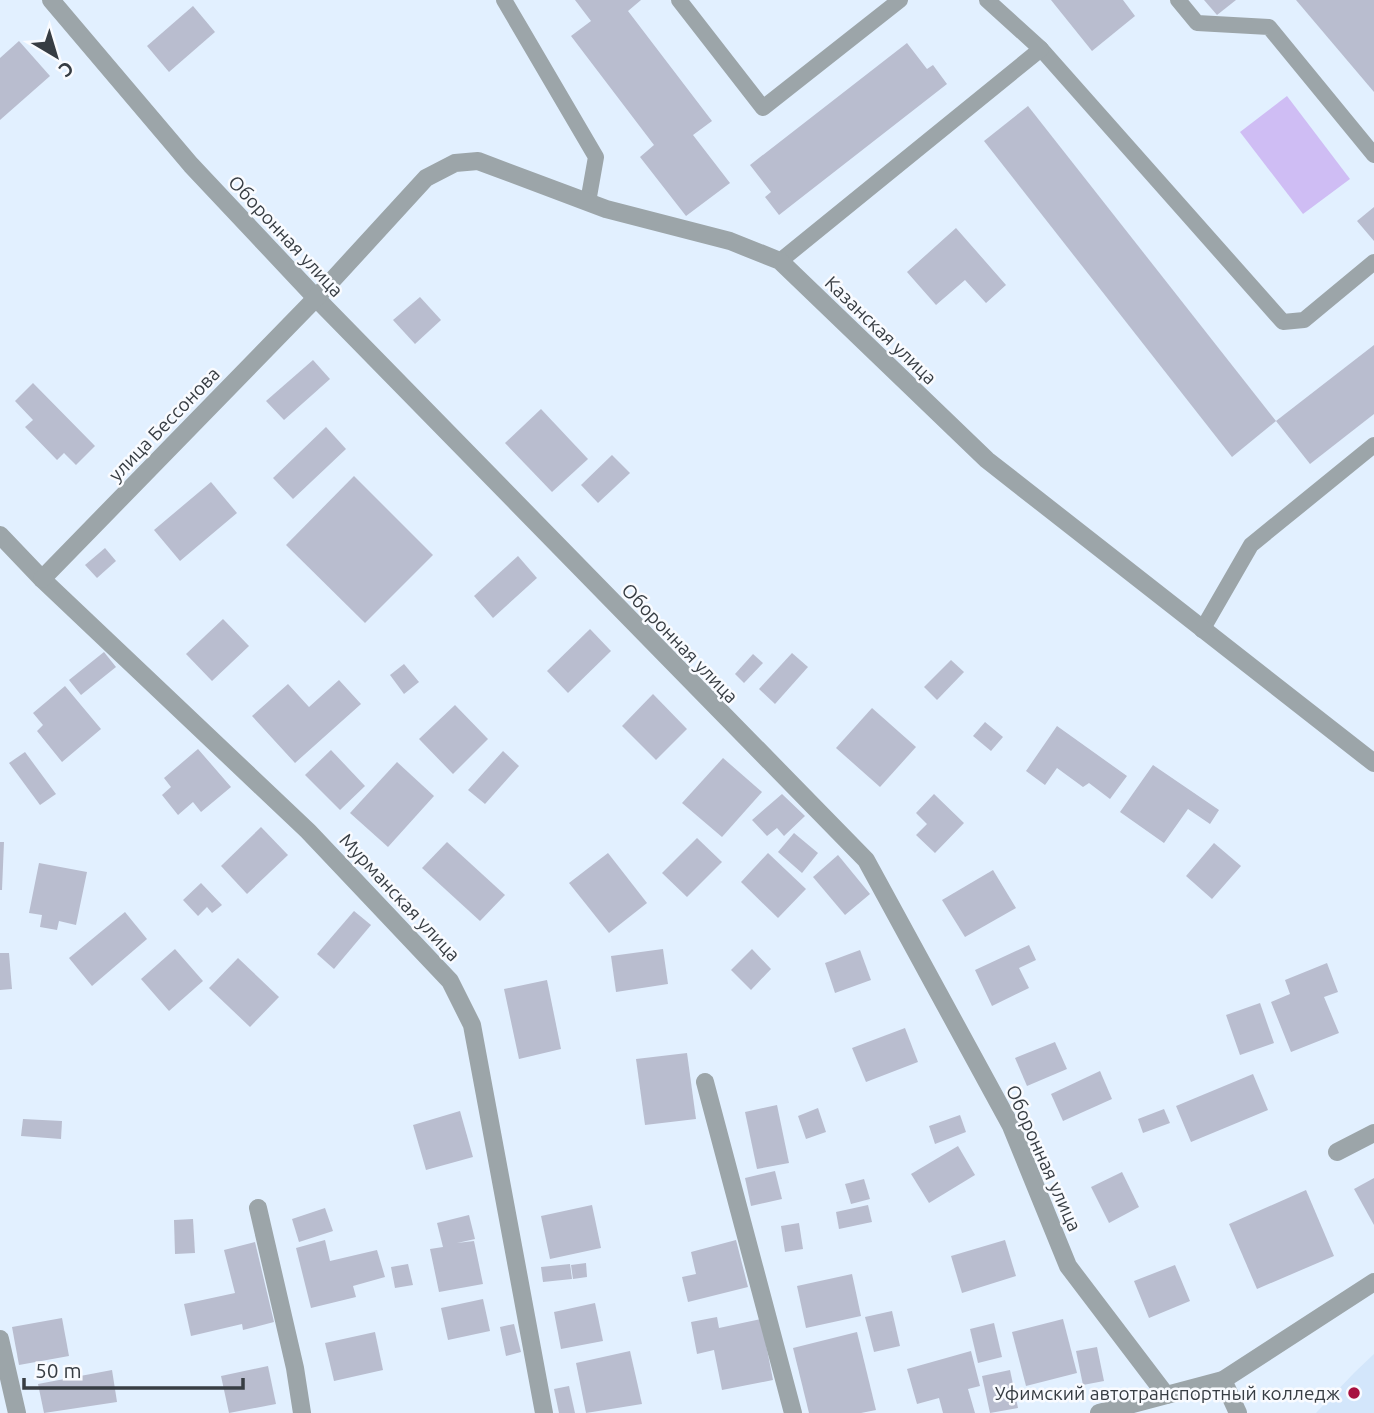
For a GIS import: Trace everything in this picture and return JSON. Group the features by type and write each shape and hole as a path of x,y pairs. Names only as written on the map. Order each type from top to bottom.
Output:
{"street":[{"name":"Оборонная улица","path":"51,0 191,164 316,298 866,860 1011,1126 1068,1266 1166,1395"},
{"name":"Казанская улица","path":"316,298 426,178 455,163 478,161 588,202 730,241 780,261 987,460 1374,764"},
{"name":"улица Бессонова","path":"42,579 316,298"},
{"name":"Мурманская улица","path":"0,535 42,579 309,831 450,981 472,1026 544,1413"},
{"path":"705,1082 793,1413"},
{"path":"1338,1152 1374,1133"},
{"path":"258,1208 295,1368 302,1413"},
{"path":"1099,1413 1223,1380 1374,1282"},
{"path":"0,1339 17,1413"},
{"path":"1223,1380 1238,1413"}],"lane":[{"path":"504,0 596,157 588,202"},
{"path":"679,0 763,108 900,0"},
{"path":"987,0 1041,49 1283,322 1304,320 1374,262"},
{"path":"1178,0 1197,23 1269,27 1374,155"},
{"path":"780,261 1041,49"},
{"path":"1202,630 1251,545 1374,445"}],"shaded area":[{"path":"1287,96 1350,179 1303,214 1240,132"},
{"name":"Уфимский автотранспортный колледж","path":"1374,1354 1374,1413 1316,1413 1354,1373"}],"building":[{"path":"575,0 641,0 628,11 712,121 693,135 730,183 686,216 640,157 654,145 571,36 591,21"},
{"path":"1051,0 1123,0 1135,16 1092,51"},
{"path":"1204,0 1236,0 1217,15"},
{"path":"1296,0 1374,0 1374,92"},
{"path":"193,6 215,32 169,72 147,46"},
{"path":"19,41 50,76 0,120 0,58"},
{"path":"907,43 927,69 933,65 947,84 779,215 765,197 771,192 750,165"},
{"path":"1028,106 1276,421 1232,457 984,141"},
{"path":"1374,207 1374,241 1357,221"},
{"path":"956,228 1006,285 986,303 965,280 936,305 907,272"},
{"path":"420,297 441,320 415,344 393,320"},
{"path":"1374,345 1374,414 1310,464 1276,421"},
{"path":"313,360 330,379 284,420 266,401"},
{"path":"33,383 95,446 76,465 64,453 57,460 25,427 33,420 15,401"},
{"path":"541,409 588,459 552,492 505,443"},
{"path":"326,427 346,449 293,499 273,478"},
{"path":"612,455 630,473 598,503 581,485"},
{"path":"354,476 433,555 365,623 286,545"},
{"path":"211,482 237,513 180,561 154,530"},
{"path":"105,548 116,561 97,578 85,565"},
{"path":"518,556 537,578 493,618 474,596"},
{"path":"223,619 249,646 212,681 186,654"},
{"path":"590,629 611,651 568,693 547,671"},
{"path":"104,652 116,667 81,695 69,680"},
{"path":"792,653 808,667 775,704 759,689"},
{"path":"753,654 763,663 744,683 735,674"},
{"path":"951,660 964,672 937,700 924,687"},
{"path":"404,664 419,682 404,694 390,675"},
{"path":"339,680 361,704 295,763 252,716 288,684 309,707"},
{"path":"65,686 101,729 62,762 37,731 43,725 33,713"},
{"path":"653,694 687,729 656,760 622,726"},
{"path":"455,705 488,739 453,774 419,739"},
{"path":"872,708 916,747 880,787 836,748"},
{"path":"985,722 1003,737 991,751 973,736"},
{"path":"1057,726 1127,776 1110,799 1089,783 1083,787 1057,768 1045,785 1026,771"},
{"path":"198,749 231,787 201,812 193,802 178,815 162,795 171,787 164,778"},
{"path":"331,750 365,786 340,810 305,775"},
{"path":"503,751 519,766 485,804 468,790"},
{"path":"25,752 56,794 40,805 9,763"},
{"path":"723,758 762,792 722,837 682,803"},
{"path":"397,762 434,796 388,847 350,813"},
{"path":"1153,765 1219,810 1210,824 1188,809 1164,843 1120,812"},
{"path":"782,794 805,816 784,836 777,828 767,836 752,820"},
{"path":"934,794 964,823 935,853 916,835 927,824 916,813"},
{"path":"261,827 288,855 247,894 221,866"},
{"path":"794,833 818,853 802,873 778,852"},
{"path":"697,838 722,862 687,897 662,873"},
{"path":"0,842 4,842 2,890 0,890"},
{"path":"447,842 505,895 480,921 422,868"},
{"path":"1214,843 1241,866 1212,899 1186,876"},
{"path":"608,853 647,903 609,933 569,883"},
{"path":"768,853 806,889 778,918 741,882"},
{"path":"838,855 870,894 845,915 813,877"},
{"path":"39,863 87,872 76,925 59,921 57,930 40,927 42,915 29,913"},
{"path":"993,870 1016,908 965,937 942,900"},
{"path":"201,883 222,905 212,913 207,907 198,916 183,900"},
{"path":"354,911 371,925 334,969 317,954"},
{"path":"125,912 147,939 92,986 69,958"},
{"path":"1029,945 1036,960 1019,968 1029,988 992,1006 975,970"},
{"path":"175,949 203,981 169,1011 141,979"},
{"path":"663,949 668,984 616,992 611,956"},
{"path":"752,949 771,969 751,990 731,970"},
{"path":"860,950 871,980 835,993 825,963"},
{"path":"0,953 9,953 12,989 0,990"},
{"path":"238,958 279,997 250,1027 209,988"},
{"path":"1327,963 1338,992 1324,997 1339,1033 1291,1052 1271,1002 1290,994 1285,980"},
{"path":"547,980 561,1049 519,1059 504,989"},
{"path":"1260,1003 1274,1043 1240,1055 1226,1015"},
{"path":"905,1028 918,1062 866,1082 852,1048"},
{"path":"1055,1042 1067,1069 1027,1086 1015,1058"},
{"path":"687,1053 696,1119 645,1125 636,1059"},
{"path":"1100,1071 1112,1099 1063,1121 1051,1094"},
{"path":"1253,1074 1268,1110 1191,1142 1176,1106"},
{"path":"777,1105 789,1163 757,1169 745,1112"},
{"path":"818,1108 826,1132 806,1139 798,1116"},
{"path":"1164,1109 1170,1123 1143,1133 1138,1119"},
{"path":"460,1111 473,1157 426,1170 413,1125"},
{"path":"960,1115 966,1132 935,1144 929,1126"},
{"path":"23,1119 62,1121 61,1139 21,1136"},
{"path":"958,1146 975,1175 929,1203 911,1174"},
{"path":"775,1171 782,1199 751,1206 745,1178"},
{"path":"1122,1172 1139,1207 1109,1223 1091,1187"},
{"path":"1374,1178 1374,1225 1354,1189"},
{"path":"864,1179 870,1199 851,1204 845,1184"},
{"path":"1306,1190 1334,1256 1257,1289 1229,1224"},
{"path":"592,1205 601,1248 550,1259 541,1216"},
{"path":"868,1205 872,1222 839,1229 836,1212"},
{"path":"325,1208 333,1231 299,1242 292,1219"},
{"path":"469,1215 475,1239 457,1243 474,1241 483,1284 439,1292 430,1249 443,1247 437,1223"},
{"path":"193,1219 195,1253 175,1254 174,1220"},
{"path":"799,1223 803,1249 785,1252 781,1226"},
{"path":"325,1240 330,1261 377,1250 385,1277 353,1286 356,1297 311,1308 296,1248"},
{"path":"736,1240 748,1287 688,1302 682,1277 696,1274 691,1252"},
{"path":"1005,1240 1016,1276 962,1293 951,1256"},
{"path":"255,1242 274,1322 243,1330 242,1324 191,1336 184,1304 235,1293 224,1250"},
{"path":"586,1263 587,1277 573,1279 571,1265"},
{"path":"408,1264 413,1285 395,1288 391,1267"},
{"path":"570,1264 572,1279 543,1282 541,1267"},
{"path":"1175,1265 1190,1301 1149,1318 1134,1281"},
{"path":"852,1274 861,1316 806,1328 797,1286"},
{"path":"483,1299 490,1331 448,1340 441,1308"},
{"path":"595,1303 603,1341 561,1349 554,1312"},
{"path":"892,1311 900,1346 874,1352 865,1317"},
{"path":"717,1317 719,1328 761,1319 773,1380 722,1390 714,1350 697,1354 691,1322"},
{"path":"62,1318 69,1356 19,1365 12,1327"},
{"path":"1063,1319 1077,1373 1026,1386 1012,1332"},
{"path":"994,1323 1002,1357 978,1363 970,1329"},
{"path":"514,1324 521,1352 506,1356 500,1327"},
{"path":"375,1332 383,1370 334,1381 325,1343"},
{"path":"857,1332 876,1410 861,1413 809,1413 793,1348"},
{"path":"1097,1347 1104,1381 1083,1385 1076,1351"},
{"path":"630,1351 642,1404 586,1413 576,1363"},
{"path":"971,1351 980,1386 968,1389 975,1413 943,1413 939,1398 917,1404 907,1369"},
{"path":"268,1366 276,1404 229,1413 221,1376"},
{"path":"112,1370 117,1402 44,1413 38,1384"},
{"path":"1010,1370 1018,1408 990,1413 982,1376"},
{"path":"569,1386 575,1413 559,1413 554,1389"}],"place":[{"name":"Уфимский автотранспортный колледж","path":"1354,1393"}]}
